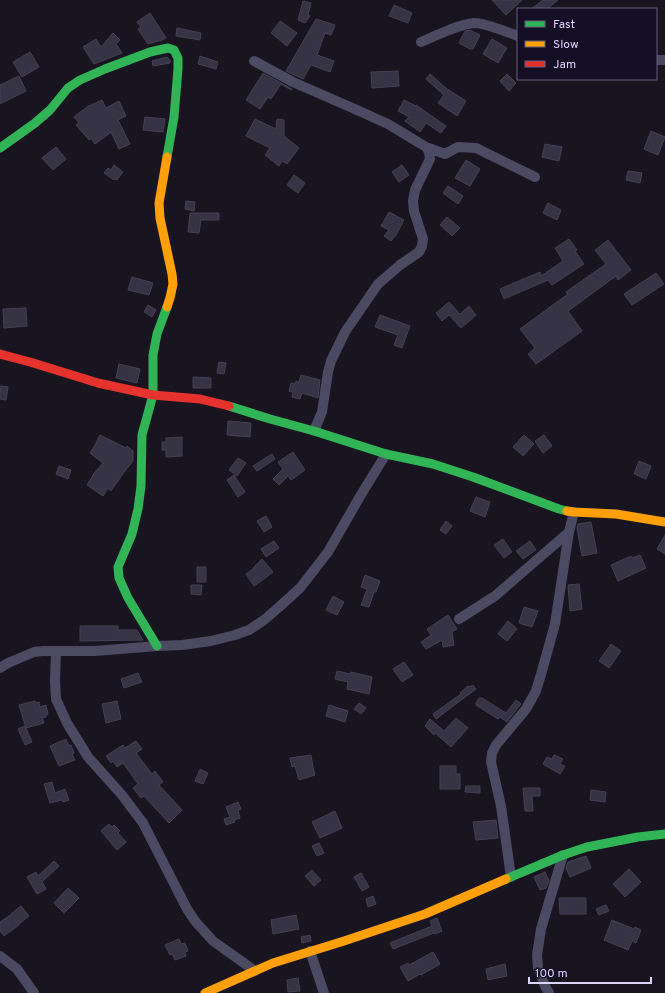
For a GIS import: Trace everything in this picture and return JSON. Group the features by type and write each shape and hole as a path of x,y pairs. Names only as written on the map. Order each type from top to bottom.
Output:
{"street":[{"path":"421,42 458,26 475,23 496,27 517,36"},
{"path":"0,148 39,120 54,106 67,90 80,79 146,54 169,48 174,50 178,58 174,117 159,203 160,218 173,284 170,298 157,334 153,355 153,395 142,435 141,486 138,509 132,534 118,567 119,578 128,598 157,646"},
{"path":"254,61 293,82 388,124 426,148 445,154 458,147 476,148 535,177"},
{"path":"314,431 322,412 331,361 345,332 378,284 400,265 419,252 422,246 423,239 414,211 413,200 415,190 430,159 429,152 426,148"},
{"path":"0,354 98,383 153,395 200,399 233,407 386,454 433,464 473,476 559,509 574,512 616,514 665,522"},
{"path":"0,668 22,656 34,652 95,651 182,645 211,641 249,630 264,620 300,588 328,552 386,454"},
{"path":"511,877 502,806 491,762 492,753 496,745 526,709 536,691 555,624 569,532 574,512"},
{"path":"459,619 495,596 569,532"},
{"path":"56,651 56,699 67,723 88,757 122,795 143,823 187,909 195,921 213,941 255,971"},
{"path":"205,993 273,963 425,914 563,855 586,847 638,837 665,834"},
{"path":"549,993 538,968 537,955 541,929 563,855"},
{"path":"310,951 324,993"},
{"path":"0,956 17,968 34,993"}],"building":[{"path":"492,0 522,0 506,15"},
{"path":"543,0 558,0 548,8 532,8"},
{"path":"303,1 311,3 308,15 310,16 305,23 298,20"},
{"path":"394,5 412,13 408,23 389,16"},
{"path":"150,13 166,38 148,44 138,29 141,27 137,22"},
{"path":"316,19 335,25 331,35 325,33 317,55 334,61 330,72 311,65 303,79 286,71"},
{"path":"280,21 297,33 287,46 271,33"},
{"path":"177,28 201,33 200,40 176,36"},
{"path":"470,30 480,35 473,49 459,43 465,31"},
{"path":"113,33 120,40 116,44 122,53 94,64 83,47 96,39 101,47"},
{"path":"492,39 507,48 498,63 483,54"},
{"path":"30,52 39,67 22,77 13,62"},
{"path":"200,56 218,62 216,69 198,64"},
{"path":"167,57 170,60 170,63 153,66 152,61"},
{"path":"398,71 399,86 372,88 371,72"},
{"path":"263,73 292,89 291,90 281,84 271,99 268,97 260,109 246,100"},
{"path":"430,74 447,89 466,101 457,116 438,103 444,95 426,79"},
{"path":"507,74 516,83 509,91 500,81"},
{"path":"19,76 26,91 0,104 0,85"},
{"path":"102,100 106,108 119,101 126,116 118,120 130,144 119,149 111,132 95,144 91,138 89,140 76,125 79,123 74,117 88,106"},
{"path":"404,100 416,105 446,126 441,133 426,123 420,132 405,121 409,117 398,111"},
{"path":"145,117 165,119 163,132 143,130"},
{"path":"255,119 276,129 277,119 284,120 284,136 299,148 287,164 282,161 279,166 265,155 270,148 246,136"},
{"path":"651,131 665,137 658,155 644,149"},
{"path":"545,144 562,147 559,161 542,157"},
{"path":"56,147 66,159 53,170 42,158"},
{"path":"466,160 480,169 470,186 455,178"},
{"path":"114,165 123,172 117,180 114,180 104,173 108,168 111,170"},
{"path":"402,165 409,175 399,182 392,172"},
{"path":"628,171 642,173 640,183 626,180"},
{"path":"294,175 305,183 298,193 287,185"},
{"path":"448,186 463,196 458,204 443,193"},
{"path":"186,201 195,202 194,211 185,209"},
{"path":"548,203 561,210 557,220 543,213"},
{"path":"389,212 404,220 391,241 384,236 389,230 381,226"},
{"path":"190,213 219,213 219,220 201,220 199,233 188,232"},
{"path":"447,217 460,228 452,236 440,225"},
{"path":"569,239 577,250 575,251 584,264 552,285 548,280 504,299 500,289 540,272 541,276 563,261 555,248"},
{"path":"608,240 631,270 618,280 616,276 568,311 582,331 536,364 528,354 535,348 520,329 568,294 566,292 606,264 595,250"},
{"path":"656,273 664,284 632,305 624,294"},
{"path":"132,277 153,283 149,295 128,290"},
{"path":"449,302 460,314 469,306 476,315 461,328 449,315 442,321 436,313"},
{"path":"148,305 156,310 152,317 144,312"},
{"path":"26,308 27,326 4,328 3,309"},
{"path":"380,315 410,326 402,348 394,345 398,335 375,327"},
{"path":"219,362 226,363 224,374 217,373"},
{"path":"119,364 140,369 137,383 116,378"},
{"path":"301,375 320,380 318,398 302,393 300,399 292,397 293,392 289,391 291,383 295,384 296,381 299,382"},
{"path":"193,377 211,378 211,388 193,388"},
{"path":"0,386 8,387 6,400 0,399"},
{"path":"228,421 251,423 250,437 227,435"},
{"path":"100,435 126,448 127,446 133,451 133,461 111,491 108,488 103,496 87,485 103,463 90,453"},
{"path":"524,435 534,444 523,456 513,447"},
{"path":"544,435 552,446 543,453 535,441"},
{"path":"182,437 182,456 166,457 166,450 162,450 162,442 166,442 166,438"},
{"path":"293,452 305,470 291,480 288,476 279,485 273,479 283,469 278,462"},
{"path":"272,454 275,459 257,471 253,466"},
{"path":"238,458 246,463 237,476 229,470"},
{"path":"639,461 651,466 646,479 634,474"},
{"path":"59,466 71,470 68,479 56,474"},
{"path":"234,475 245,492 238,497 227,480"},
{"path":"476,497 490,502 485,517 470,511"},
{"path":"266,516 272,527 264,532 257,521"},
{"path":"446,521 452,526 446,534 440,530"},
{"path":"591,522 597,553 582,556 577,528 578,524"},
{"path":"665,535 665,554 657,549"},
{"path":"503,539 512,552 504,558 494,545"},
{"path":"274,541 279,548 266,557 261,549"},
{"path":"530,541 536,550 523,559 516,551"},
{"path":"640,555 646,568 618,581 611,565 631,556 632,558"},
{"path":"262,559 273,572 254,586 246,574"},
{"path":"197,567 206,567 206,582 197,582"},
{"path":"365,575 380,581 376,592 374,592 369,607 361,605 367,589 361,587"},
{"path":"579,584 582,609 570,611 568,585"},
{"path":"191,585 202,585 201,595 191,594"},
{"path":"333,596 344,602 337,615 326,610"},
{"path":"524,607 538,611 532,627 519,623"},
{"path":"448,615 457,629 452,632 454,645 443,647 442,640 426,649 421,642 431,635 427,629"},
{"path":"508,621 517,629 507,641 498,634"},
{"path":"80,626 118,626 118,630 137,630 143,640 80,641"},
{"path":"611,644 621,651 609,668 599,661"},
{"path":"404,662 413,675 402,682 393,669"},
{"path":"337,671 350,674 351,672 372,677 369,694 347,689 348,682 335,679"},
{"path":"138,673 142,682 124,688 121,679"},
{"path":"473,685 476,689 436,719 433,714 461,694 460,693 468,686"},
{"path":"479,698 482,698 506,713 516,700 521,704 507,722 500,717 498,719 476,705"},
{"path":"35,701 36,703 39,702 40,707 46,705 48,714 46,717 42,718 44,723 26,728 19,705"},
{"path":"117,701 121,719 106,723 102,704"},
{"path":"359,703 366,708 361,714 354,709"},
{"path":"329,705 348,711 345,722 326,716"},
{"path":"456,718 468,728 451,747 435,733 434,735 425,726 430,719 444,731"},
{"path":"25,726 32,742 25,745 18,729"},
{"path":"66,739 69,746 71,745 74,753 72,754 75,760 59,766 50,746"},
{"path":"136,741 142,749 136,753 152,774 155,771 163,782 159,785 182,810 169,823 144,796 141,798 133,788 138,784 123,763 117,767 113,761 111,763 106,756 123,745 125,748"},
{"path":"311,755 315,775 299,780 295,766 292,767 290,758"},
{"path":"554,755 563,759 560,764 565,766 560,774 543,764 547,757 552,759"},
{"path":"440,766 456,766 456,774 460,774 460,789 440,789"},
{"path":"200,769 208,773 203,784 195,781"},
{"path":"52,782 55,793 65,789 69,800 50,803 44,784"},
{"path":"466,786 480,786 480,793 465,792"},
{"path":"523,788 540,788 540,796 532,796 533,811 525,811"},
{"path":"591,790 606,792 605,802 590,800"},
{"path":"238,802 241,809 238,810 240,818 234,820 235,822 226,825 224,819 230,817 226,807"},
{"path":"335,811 342,828 320,838 312,822"},
{"path":"496,820 498,838 476,840 473,822"},
{"path":"109,824 112,827 114,825 120,831 118,833 126,842 117,850 101,831"},
{"path":"319,843 324,853 317,856 312,846"},
{"path":"586,856 591,868 570,877 566,868 568,862"},
{"path":"54,861 59,866 42,882 46,889 37,894 27,877 36,872 38,876"},
{"path":"629,869 641,882 625,897 613,884"},
{"path":"312,870 321,880 314,886 305,876"},
{"path":"545,872 549,881 546,888 540,890 534,877"},
{"path":"361,873 369,887 362,891 354,877"},
{"path":"68,888 79,898 64,913 54,903"},
{"path":"373,896 376,904 368,907 366,899"},
{"path":"559,898 586,898 586,914 560,914"},
{"path":"606,905 609,911 599,915 596,909"},
{"path":"21,906 29,916 4,936 0,931 0,922"},
{"path":"296,915 299,929 273,934 271,920"},
{"path":"437,918 442,931 393,949 390,943 432,926 430,921"},
{"path":"612,920 634,929 635,927 641,930 636,943 632,941 628,950 604,940"},
{"path":"310,935 311,941 302,943 301,937"},
{"path":"179,939 181,944 185,943 188,951 185,952 186,956 175,960 172,954 170,955 165,945"},
{"path":"433,952 440,964 408,981 400,967 408,963 409,965"},
{"path":"505,964 507,976 488,980 486,969"},
{"path":"298,978 300,991 288,992 287,980"}],"traffic: fast":[{"path":"0,148 35,123 50,110 68,88 80,80 150,52 168,48 174,50 178,58 178,69 174,117 167,157"},
{"path":"157,646 128,598 119,578 118,567 132,534 138,509 141,486 142,435 153,395 153,355 157,334 167,307"},
{"path":"229,406 386,454 433,464 567,511"},
{"path":"506,879 563,855 587,847 638,837 665,834"}],"traffic: slow":[{"path":"167,157 159,203 160,218 173,284 167,307"},
{"path":"567,511 616,514 665,522"},
{"path":"205,993 273,963 425,914 506,879"}],"traffic: jam":[{"path":"0,354 98,383 153,395 200,399 229,406"}]}
